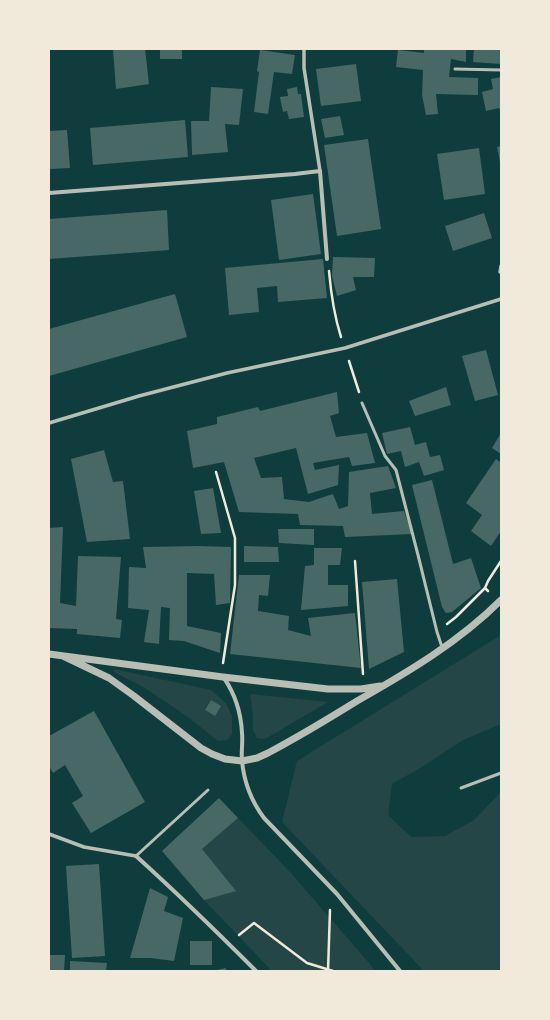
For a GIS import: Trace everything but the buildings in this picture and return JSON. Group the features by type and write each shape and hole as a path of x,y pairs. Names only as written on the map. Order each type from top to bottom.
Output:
{"street":[{"path":"304,49 304,68 320,171 327,259"},
{"path":"49,193 320,171"},
{"path":"500,272 501,266"},
{"path":"49,423 139,396 227,373 345,348 501,299"},
{"path":"63,656 109,678 201,748 212,754 242,761 257,758 268,753 385,686 443,649 475,625 501,600"},
{"path":"49,654 328,689 361,689 385,686"},
{"path":"224,677 231,688 240,714 242,761 245,779 256,808 337,894 400,971"},
{"path":"49,834 84,847 136,856 190,905 256,971"}],"lane":[{"path":"456,69 501,70"},
{"path":"362,403 385,456 396,470 437,632 443,649"},
{"path":"461,788 501,773"},
{"path":"136,856 208,790"}],"path":[{"path":"327,259 332,300 337,322 362,403"},
{"path":"215,662 223,663 235,585 234,538 216,472"},
{"path":"355,561 363,679"},
{"path":"437,632 456,617 485,588 501,561"},
{"path":"485,588 488,591"},
{"path":"328,970 330,910"},
{"path":"239,934 254,923 307,963 333,971"}],"shaded area":[{"path":"501,635 501,724 463,740 422,767 392,784 388,815 411,837 445,836 474,820 501,792 501,971 424,971 282,822 297,761"},
{"path":"114,669 211,690 226,703 232,716 232,734 227,740 218,741 188,717 145,688 114,672"},
{"path":"250,694 328,702 265,739 257,738 253,730 253,715"},
{"path":"238,818 290,872 376,971 272,971 204,900 202,849"}]}
